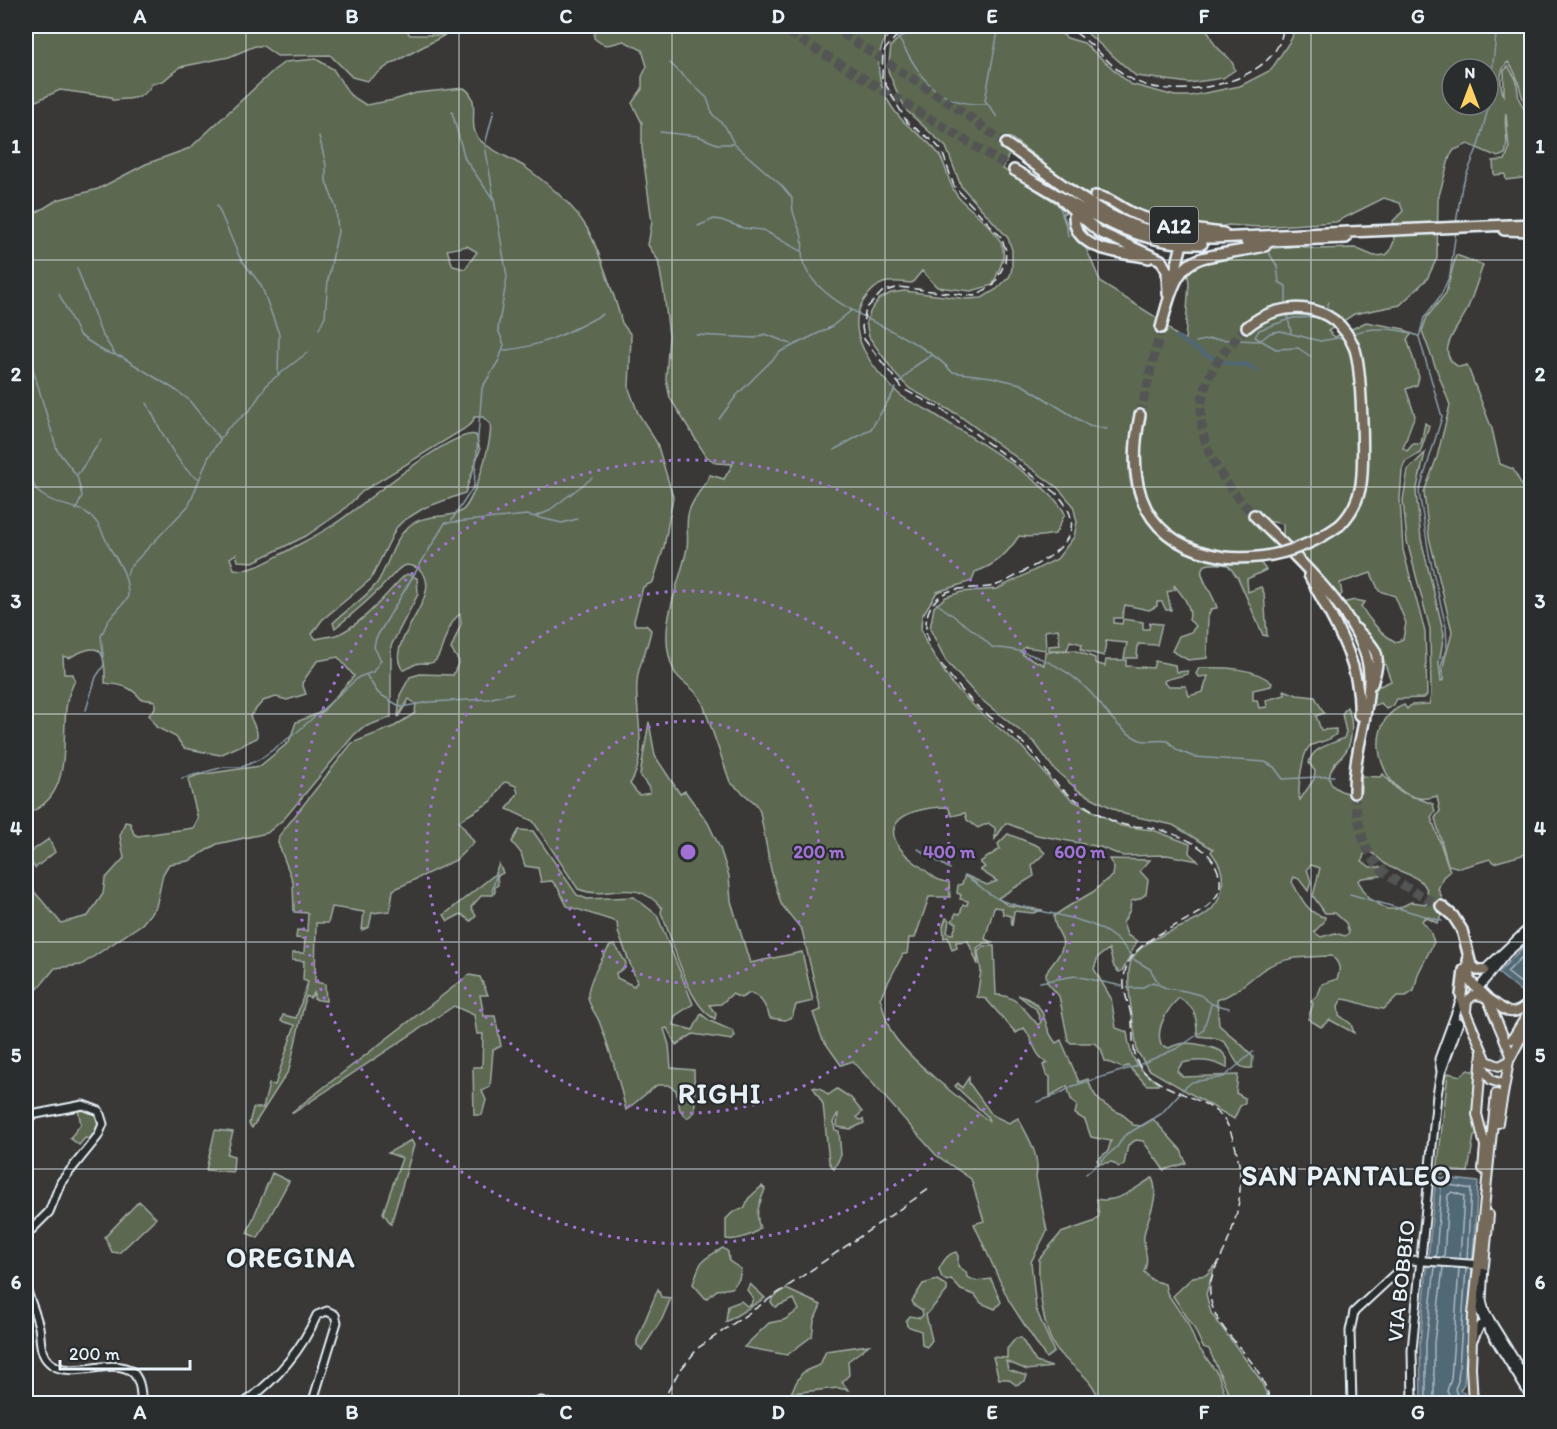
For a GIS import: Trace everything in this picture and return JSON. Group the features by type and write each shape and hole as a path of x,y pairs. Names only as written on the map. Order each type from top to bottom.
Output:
{"highway":[{"path":"1006,144 1100,212 1142,230 1193,238 1376,233 1521,227 1532,224"},
{"path":"1014,170 1117,228 1160,241 1183,244 1288,241 1376,233"},
{"path":"1043,171 1106,210 1170,229"},
{"path":"1055,193 1099,232 1161,260 1167,271 1169,291"},
{"name":"A12","path":"1095,196 1108,199 1139,216 1180,226 1259,236"},
{"path":"1074,215 1077,232 1087,243 1154,260 1163,268 1169,291"},
{"path":"1521,227 1532,231"},
{"path":"1169,291 1182,268 1192,261 1288,241"},
{"path":"1161,328 1181,248"},
{"path":"1140,415 1134,463 1137,487 1146,508 1159,525 1179,542 1200,552 1224,557 1253,558 1282,553 1309,543 1340,525 1352,510 1362,483 1358,359 1346,332 1323,313 1305,308 1282,308 1260,316 1247,327"},
{"path":"1254,515 1331,594 1350,623 1373,644 1378,655 1376,673 1366,703 1356,756"},
{"path":"1304,566 1319,597 1334,619 1356,677 1359,705 1354,793"},
{"path":"1441,906 1453,916 1462,930 1473,967 1484,970"},
{"path":"1461,995 1467,947"},
{"path":"1467,947 1469,980 1487,998"}],"main road":[{"path":"1484,970 1532,925"},
{"path":"1480,985 1506,954 1532,931"},
{"path":"1467,1015 1466,1002 1470,997 1478,994 1513,1013 1522,1010 1532,999"},
{"path":"1461,995 1487,1061 1494,1066 1502,1066 1510,1059"},
{"path":"1441,1073 1439,1059 1461,995"},
{"path":"1487,998 1510,1059"},
{"path":"1512,1039 1532,1007"},
{"path":"1473,1404 1472,1343 1475,1298 1503,1084 1510,1059 1532,1017"},
{"name":"VIA BOBBIO","path":"1413,1404 1412,1359 1425,1261 1441,1073 1459,1022"},
{"path":"1482,1052 1477,1116 1485,1144 1483,1181 1486,1190"},
{"path":"1482,1064 1491,1080 1503,1084"},
{"path":"1496,1094 1480,1265 1482,1300 1487,1321 1532,1388"},
{"path":"26,1116 86,1105 99,1111 103,1121 100,1134 61,1182 49,1212 26,1235"},
{"path":"1352,1404 1350,1330 1354,1312 1410,1260 1480,1265"},
{"path":"26,1288 46,1360 62,1369 113,1366 128,1370 139,1382 141,1404"},
{"path":"1475,1298 1532,1399"},
{"path":"243,1404 268,1383 292,1358 317,1315 329,1311 335,1315 337,1321 312,1404"},
{"path":"1472,1343 1487,1321"},
{"path":"533,1404 541,1401 549,1404"}],"green space":[{"path":"26,26 422,26 406,29 410,35 445,35 389,65 367,81 352,77 330,55 277,56 263,46 255,46 229,57 180,67 163,81 152,84 145,93 136,98 112,100 111,97 60,90 34,102 35,107 26,110"},
{"path":"595,26 897,26 887,36 881,48 879,74 882,87 904,122 938,153 955,193 989,226 1002,245 1002,260 993,285 971,291 937,287 922,271 912,283 885,282 880,284 864,300 858,312 859,338 864,351 880,375 899,394 984,445 1025,473 1057,501 1065,514 1055,534 1019,536 1000,558 975,572 972,581 937,592 922,616 921,629 926,643 952,684 983,715 1022,747 1056,786 1074,801 1121,826 1153,830 1190,844 1189,853 1198,861 1167,855 1123,856 1100,847 1037,835 1006,823 995,839 995,828 988,823 978,828 967,820 965,813 952,816 948,807 915,811 904,816 896,824 894,832 896,842 905,854 934,877 949,882 950,897 929,897 915,938 909,938 907,954 903,954 880,998 892,1033 923,1068 989,1121 987,1116 955,1086 958,1083 962,1088 969,1077 969,1083 992,1115 1009,1123 1018,1118 1029,1139 1037,1161 1036,1177 1047,1231 1031,1262 1036,1309 1054,1352 1046,1358 1009,1301 974,1224 984,1221 971,1179 936,1155 853,1061 841,1065 822,1038 813,1013 821,1010 802,930 781,904 771,870 760,812 756,804 730,782 702,701 674,671 667,640 668,624 687,548 689,511 710,475 724,479 733,464 716,463 706,456 670,398 666,379 669,336 664,293 658,260 648,245 652,222 642,148 642,123 632,103 642,89 642,77 647,66 642,50 624,41 608,45 594,38"},
{"path":"956,26 1052,26 1067,38 1084,43 1130,84 1175,96 1190,96 1240,86 1271,70 1292,38 1294,26 1531,26 1531,113 1524,101 1516,75 1508,62 1503,70 1501,78 1504,97 1504,71 1508,66 1516,79 1519,99 1527,115 1530,177 1506,180 1505,174 1494,175 1493,161 1505,160 1509,149 1506,113 1505,154 1498,157 1468,144 1454,150 1450,156 1438,199 1437,258 1427,279 1400,305 1354,314 1328,331 1335,337 1366,322 1404,329 1411,335 1407,339 1419,377 1417,385 1406,389 1415,416 1403,448 1407,451 1413,444 1421,444 1425,423 1429,426 1420,453 1405,462 1402,470 1400,499 1403,550 1425,632 1427,695 1424,698 1397,699 1393,706 1386,709 1381,703 1370,707 1375,679 1380,686 1391,681 1378,644 1361,633 1342,603 1355,600 1365,602 1361,606 1368,617 1396,642 1403,639 1406,623 1395,596 1379,591 1371,573 1340,583 1342,594 1337,598 1283,541 1283,524 1263,520 1257,511 1249,517 1282,551 1242,554 1218,552 1185,539 1159,517 1143,488 1139,472 1140,427 1144,413 1142,410 1136,413 1130,443 1129,471 1132,488 1146,519 1156,532 1184,552 1215,561 1260,562 1266,570 1247,579 1248,592 1261,587 1264,593 1267,636 1263,635 1238,578 1228,565 1213,564 1205,565 1202,570 1202,576 1217,608 1211,609 1208,616 1207,658 1188,660 1172,651 1179,636 1191,632 1196,626 1189,620 1188,606 1174,585 1175,590 1167,592 1171,610 1166,610 1162,602 1157,602 1157,606 1149,610 1125,605 1122,618 1114,618 1114,623 1122,624 1123,619 1143,622 1143,629 1149,629 1150,623 1162,624 1157,645 1138,644 1137,658 1124,658 1127,643 1106,641 1104,656 1081,650 1082,644 1070,641 1067,650 1049,650 1049,646 1060,645 1058,629 1045,631 1046,650 1025,647 1021,651 1023,655 1044,665 1045,652 1074,650 1095,658 1095,663 1105,666 1106,660 1126,660 1126,666 1153,668 1155,661 1175,665 1176,672 1188,671 1188,674 1165,680 1164,683 1169,686 1186,686 1189,696 1203,692 1208,676 1199,677 1196,674 1199,668 1247,671 1272,683 1271,686 1253,690 1253,700 1257,700 1259,708 1267,707 1266,700 1285,695 1284,690 1297,695 1315,697 1324,713 1316,716 1321,730 1336,729 1336,734 1330,739 1310,746 1307,750 1301,772 1300,800 1314,779 1315,771 1309,763 1314,753 1344,738 1346,732 1342,714 1347,707 1352,727 1350,742 1347,750 1330,772 1331,783 1340,790 1359,794 1362,791 1361,776 1381,777 1383,774 1399,791 1433,804 1435,812 1431,817 1450,871 1443,877 1438,889 1443,906 1440,919 1437,923 1425,917 1422,921 1430,931 1434,942 1418,974 1414,991 1406,996 1397,996 1384,1009 1342,999 1338,1006 1339,1015 1351,1024 1354,1033 1330,1020 1321,1027 1308,1019 1313,1004 1311,1001 1318,995 1322,984 1337,979 1339,967 1335,959 1332,956 1305,957 1288,959 1272,965 1217,1000 1219,1025 1253,1057 1252,1068 1238,1064 1226,1044 1220,1040 1198,1036 1193,1010 1179,998 1166,1013 1160,1032 1161,1045 1169,1048 1188,1043 1202,1045 1221,1051 1227,1058 1227,1068 1205,1061 1182,1063 1177,1071 1183,1077 1238,1075 1236,1093 1245,1098 1245,1103 1240,1106 1234,1119 1148,1069 1137,1051 1129,990 1132,959 1141,948 1154,939 1197,920 1209,912 1218,901 1222,887 1222,873 1211,852 1213,849 1173,825 1124,814 1079,791 1054,769 1035,743 978,697 946,661 930,629 934,607 946,597 961,592 997,589 1057,559 1074,537 1077,522 1073,505 1058,488 957,414 910,389 897,376 869,337 866,322 871,310 879,299 891,293 904,291 967,299 982,298 997,289 1010,276 1012,268 1012,250 1008,238 961,186 946,147 907,111 888,71 891,46 898,39 914,32","holes":["1007,138 1011,138 1043,162 1041,165 1094,198 1094,192 1110,193 1131,207 1147,213 1215,228 1228,225 1260,227 1336,222 1384,198 1400,203 1403,211 1393,221 1394,241 1386,255 1374,256 1355,248 1316,249 1298,246 1265,249 1195,264 1187,272 1189,282 1185,340 1173,333 1165,324 1157,328 1159,319 1101,283 1086,248 1071,227 1067,228 1062,214 1069,211 1003,169 1009,154 1000,148","1370,852 1390,867 1423,883 1427,889 1426,904 1411,902 1397,909 1387,909 1369,899 1358,881 1362,878 1381,876 1384,873 1381,867 1370,867 1362,861 1364,854","1311,865 1320,868 1313,896 1325,913 1335,913 1346,923 1349,933 1345,936 1335,933 1321,937 1314,932 1324,922 1325,917 1309,909 1292,882 1294,877 1299,879 1308,891 1311,882 1307,869"]},
{"path":"1079,26 1204,26 1215,45 1230,59 1235,70 1223,78 1189,83 1136,76"},
{"path":"316,59 333,69 350,95 366,105 416,93 464,88 473,100 474,128 481,141 542,180 567,202 587,228 622,323 631,335 629,389 638,413 657,443 673,497 664,547 653,582 643,587 634,621 635,625 646,625 651,630 637,683 639,757 630,784 639,795 650,793 640,775 649,722 655,756 680,794 685,791 708,823 720,848 729,876 731,901 750,963 802,952 813,1001 796,1005 792,1017 785,1020 770,1018 763,1003 750,993 741,998 732,994 721,1004 709,1005 716,1014 715,1019 705,1011 696,1000 682,972 661,913 662,908 651,898 631,890 600,893 578,889 533,821 507,809 518,793 516,786 506,782 503,783 492,801 459,821 474,842 456,860 393,890 390,911 372,913 369,927 362,930 364,912 332,907 328,923 316,923 315,982 325,984 326,1001 314,999 314,993 310,998 306,996 289,1070 252,1128 249,1124 253,1108 263,1108 269,1084 275,1085 295,1025 281,1021 283,1015 296,1018 308,982 303,980 304,961 292,960 292,953 304,953 305,939 296,938 297,930 307,931 308,913 294,912 293,882 278,843 279,836 352,743 395,726 415,713 416,704 409,699 398,717 400,695 410,677 420,674 453,675 459,661 451,649 461,624 460,614 451,625 435,661 418,663 403,670 398,659 400,647 426,593 427,581 421,571 413,566 406,565 400,568 335,628 333,623 377,583 394,546 408,527 427,518 460,512 465,507 476,486 489,443 490,424 483,417 474,417 473,422 464,429 364,490 341,512 306,536 253,562 238,561 236,554 230,558 234,569 240,570 267,562 345,517 426,456 464,436 476,435 480,450 465,493 424,508 403,521 396,528 371,579 322,620 312,634 316,639 343,632 368,614 407,574 417,578 418,594 391,646 391,717 362,728 354,735 284,819 267,833 217,844 189,861 169,864 163,874 156,907 142,924 81,965 55,968 26,1003 26,893 32,889 61,923 88,916 103,894 105,879 124,858 120,836 125,822 130,823 134,834 138,836 193,828 198,819 188,779 198,775 260,766 289,742 296,722 322,712 354,676 338,657 317,661 302,683 306,694 287,700 276,697 263,701 250,716 257,732 257,738 220,755 184,748 176,737 156,727 149,715 155,708 155,701 141,699 125,687 105,683 104,662 99,651 88,650 69,658 63,656 64,674 73,674 75,680 67,702 64,750 59,781 52,795 42,806 26,814 26,219 57,200 98,189 146,164 190,148 285,62","holes":["467,246 477,252 465,269 453,266 447,250"]},
{"path":"1456,255 1483,265 1467,310 1450,339 1448,354 1451,361 1459,367 1467,365 1492,429 1500,464 1513,469 1532,504 1531,855 1529,853 1494,863 1490,859 1460,868 1448,865 1435,818 1440,811 1437,796 1419,798 1403,792 1391,780 1383,764 1379,747 1381,730 1389,715 1404,705 1407,709 1411,705 1429,704 1431,695 1430,629 1407,541 1403,500 1408,470 1425,453 1416,492 1421,539 1444,634 1439,663 1441,681 1444,680 1444,662 1452,631 1429,537 1424,492 1437,457 1450,405 1422,331 1427,317 1446,293"},
{"path":"519,830 533,831 577,895 587,899 634,897 657,915 693,1004 675,1016 674,1025 693,1030 701,1014 710,1021 733,1031 735,1036 732,1040 693,1034 676,1045 667,1028 664,1029 669,1045 671,1068 694,1070 695,1112 687,1118 680,1110 676,1090 668,1085 657,1085 626,1110 607,1042 588,996 593,978 610,946 615,945 626,963 625,968 616,973 617,978 634,986 637,982 618,932 617,922 567,906 552,881 541,882 538,868 525,866 521,853 512,842"},
{"path":"1008,834 1038,846 1045,853 1032,865 1034,876 998,898 1007,905 1043,910 1033,913 1014,911 1012,926 1011,916 1003,914 1002,908 994,907 985,939 993,943 984,943 977,948 978,965 968,941 956,942 957,948 952,950 948,937 944,938 943,926 946,918 949,920 947,933 953,934 957,923 952,921 956,913 960,914 963,905 967,905 968,901 960,899 961,895 957,893 958,885 962,884 965,875 987,885 997,881 980,870 985,867 980,862 1000,849 998,844"},
{"path":"49,839 55,852 35,868 26,855"},
{"path":"1109,859 1150,860 1140,871 1148,880 1146,894 1131,901 1130,910 1123,923 1127,935 1137,941 1123,970 1119,972 1114,967 1109,949 1098,957 1094,969 1111,998 1116,1028 1127,1032 1135,1062 1144,1073 1158,1082 1158,1085 1147,1085 1128,1066 1123,1068 1105,1061 1101,1049 1094,1043 1071,1043 1068,1040 1059,996 1047,982 1046,973 1060,952 1063,943 1055,925 1054,916 1113,876 1114,867"},
{"path":"499,864 503,873 497,876 498,885 495,887 495,892 493,895 482,895 471,907 476,916 471,921 461,914 448,921 444,915 494,875"},
{"path":"983,946 994,946 996,995 1003,995 1015,1001 1038,1025 1041,1022 1036,1009 1018,995 1036,1004 1044,1016 1051,1036 1056,1043 1061,1040 1079,1082 1088,1079 1097,1098 1103,1104 1122,1114 1133,1125 1142,1126 1153,1119 1181,1150 1186,1163 1164,1170 1143,1141 1136,1140 1128,1145 1124,1165 1119,1167 1112,1162 1099,1164 1097,1160 1108,1151 1111,1141 1091,1137 1085,1120 1075,1114 1077,1105 1071,1099 1067,1086 1050,1096 1050,1077 1046,1074 1043,1065 1048,1063 1037,1052 1027,1032 1024,1028 1016,1033 986,999 977,997 981,971 978,952"},
{"path":"469,975 480,977 488,995 480,995 484,1016 495,1016 501,1046 493,1050 490,1087 482,1091 486,1100 482,1115 474,1115 473,1067 482,1067 483,1034 477,1034 474,1015 454,1006 292,1112"},
{"path":"1468,1070 1480,1073 1480,1134 1474,1136 1468,1172 1444,1170 1443,1174 1437,1173 1448,1073 1460,1076"},
{"path":"813,1087 820,1088 828,1095 837,1089 851,1098 862,1112 857,1117 860,1120 863,1119 864,1123 851,1129 837,1127 838,1113 833,1122 835,1130 839,1131 841,1155 834,1169 829,1162 823,1104"},
{"path":"85,1108 94,1111 99,1124 90,1139 85,1138 79,1145 70,1138 81,1124 78,1110"},
{"path":"215,1130 233,1132 227,1154 234,1156 233,1172 206,1170"},
{"path":"411,1140 414,1145 391,1224 383,1213 402,1158 388,1153"},
{"path":"272,1173 289,1181 258,1238 247,1233"},
{"path":"1152,1178 1155,1192 1144,1235 1147,1261 1144,1272 1152,1280 1165,1284 1167,1293 1188,1324 1196,1344 1218,1374 1227,1399 1225,1403 1100,1403 1089,1381 1060,1354 1049,1335 1040,1295 1039,1259 1061,1233 1093,1222 1099,1216 1097,1199 1119,1197"},
{"path":"762,1186 765,1189 758,1213 760,1228 744,1237 726,1239 726,1219 733,1212 745,1208 748,1199"},
{"path":"139,1201 156,1218 119,1253 112,1252 105,1237"},
{"path":"723,1248 728,1252 729,1261 741,1269 739,1279 732,1288 717,1290 706,1299 693,1284 702,1262"},
{"path":"956,1252 958,1266 966,1272 967,1277 976,1281 991,1279 1001,1302 995,1309 981,1303 975,1295 961,1290 951,1279 947,1281 942,1278 939,1269 948,1256"},
{"path":"1215,1265 1206,1294 1211,1313 1260,1379 1270,1402 1231,1398 1209,1349 1203,1347 1193,1326 1173,1296 1193,1277 1206,1275"},
{"path":"937,1280 947,1286 947,1291 926,1315 932,1340 927,1347 922,1345 921,1331 907,1326 906,1321 910,1316 920,1318 923,1315 922,1310 912,1301 923,1284"},
{"path":"750,1284 765,1298 726,1322 728,1306 741,1301 747,1306 751,1305 753,1298 747,1290"},
{"path":"658,1289 661,1297 671,1298 662,1319 642,1350 637,1345 637,1340"},
{"path":"786,1289 821,1305 814,1321 812,1336 787,1355 744,1347 769,1323 784,1320 799,1310 794,1299 775,1307 771,1302 773,1297"},
{"path":"1016,1338 1021,1338 1036,1362 1052,1367 1027,1370 1006,1361 1008,1370 1027,1376 1025,1381 1016,1385 1008,1379 999,1379 993,1357 1007,1358 1007,1349"},
{"path":"869,1345 848,1361 849,1375 842,1382 848,1390 838,1388 791,1393 802,1374 820,1365 826,1351"}],"water":[{"path":"1531,939 1532,995 1529,998 1498,973"},
{"path":"1436,1177 1478,1182 1464,1384 1460,1390 1464,1393 1466,1403 1421,1404 1420,1342"}],"waterway":[{"path":"890,26 918,70 934,89 956,101 987,104"},
{"path":"997,117 985,100 999,26"},
{"path":"1456,223 1462,186 1478,146 1488,109 1497,26"},
{"path":"670,63 707,98 713,115 725,126 734,144 781,185 792,198 794,214 802,237 804,265 815,282 831,296 850,309 916,344 936,357 952,372 1021,384 1089,426 1107,429"},
{"path":"452,520 474,486 482,388 499,360 504,345 498,329 507,277 485,145 494,110"},
{"path":"452,112 465,159 493,199"},
{"path":"660,132 698,136 717,144 734,144"},
{"path":"319,136 326,165 326,181 336,208 338,231 328,280 325,316 319,329"},
{"path":"1058,204 1066,221 1068,237"},
{"path":"217,205 240,258 261,285 279,334 278,374"},
{"path":"698,226 714,219 743,228 763,230 801,251"},
{"path":"1443,680 1441,667 1447,644 1446,627 1429,554 1419,492 1442,417 1419,337 1424,318 1441,295 1450,275 1456,231"},
{"path":"1269,253 1277,266 1279,282 1286,286 1286,303"},
{"path":"77,268 101,333 115,354"},
{"path":"59,294 79,335 105,352 122,357 188,399 220,439"},
{"path":"1325,312 1329,302"},
{"path":"719,419 737,395 780,352 831,327 852,310"},
{"path":"1287,313 1291,332"},
{"path":"504,350 543,342 603,314"},
{"path":"1310,356 1298,348 1276,349 1255,337 1259,330 1293,318 1320,317"},
{"path":"1352,334 1359,331 1385,329 1418,336"},
{"path":"1196,342 1210,339 1260,341 1270,333 1280,331 1320,341 1345,337"},
{"path":"696,335 755,338 765,334 791,344"},
{"path":"1177,337 1212,357 1227,363 1248,365 1256,371"},
{"path":"127,575 129,568 189,505 208,458 227,429 250,410 268,383 308,352"},
{"path":"899,383 915,366 932,355"},
{"path":"30,359 57,450 77,476 82,496 76,510"},
{"path":"834,450 871,429 896,388"},
{"path":"147,403 176,456 183,466 198,478"},
{"path":"78,474 101,440"},
{"path":"26,473 42,495 52,501 85,512 95,520 126,578 128,598 108,621 101,636 104,665 96,677 86,710"},
{"path":"536,516 547,512 592,478"},
{"path":"182,778 224,767 242,767 260,759 297,732 359,677 373,672 381,660 374,647 376,638 445,523 527,515 562,523 577,519"},
{"path":"936,603 993,648 1033,655 1070,675 1090,692 1118,725 1140,740 1168,741 1177,750 1194,757 1265,762 1274,767 1283,779 1334,776"},
{"path":"367,676 378,693 401,707 429,702 488,699 513,693"},
{"path":"918,849 950,869"},
{"path":"492,892 497,871"},
{"path":"964,876 1003,901 1090,924 1119,942 1131,956"},
{"path":"1350,894 1442,921"},
{"path":"1133,959 1150,969 1158,982"},
{"path":"1040,982 1075,976 1122,986"},
{"path":"1127,988 1141,988 1153,982 1166,988 1200,995 1212,1004 1229,1008"},
{"path":"1141,1064 1178,1048 1203,1031 1211,1005"},
{"path":"1182,1090 1192,1082 1224,1077 1253,1052"},
{"path":"1037,1102 1073,1086 1137,1066"},
{"path":"1086,1174 1117,1147 1124,1136 1161,1114 1179,1094"}],"tunnel":[{"path":"778,26 1014,170"},
{"path":"831,26 960,110 1006,144"},
{"path":"1247,327 1225,351 1210,375 1203,398 1201,421 1206,445 1217,468 1254,515"},
{"path":"1140,415 1161,328"},
{"path":"1354,793 1363,838 1377,865 1402,885 1441,906"},
{"path":"1496,1094 1500,1070 1509,1046"}],"railway":[{"path":"928,642 927,617 931,606 940,596 953,590 1001,584 1050,556 1060,548 1071,528 1071,517 1066,505 1055,492 941,409 903,389 864,339 862,327 866,309 882,292 899,287 974,296 994,285 1005,263 1006,250 1001,237 954,186 942,151 934,142 907,122 882,78 883,52 899,33 908,28 936,26"},
{"path":"1063,26 1084,39 1117,69 1135,81 1153,87 1176,89 1200,88 1224,83 1247,74 1265,62 1278,46 1283,26"},
{"path":"941,664 972,701 1025,745 1053,779 1070,795 1096,813 1114,821 1125,825 1148,827 1186,839 1202,849 1213,861 1220,882 1215,898 1202,910 1144,944 1130,960 1124,980 1124,989 1131,1015 1135,1053 1139,1065 1147,1075 1158,1082 1212,1108 1222,1117 1235,1144 1240,1175 1238,1205 1230,1235 1212,1277 1210,1294 1212,1306 1223,1327 1254,1365 1262,1378 1272,1404"},
{"path":"661,1404 678,1373 698,1348 929,1189"}],"district":[{"name":"RIGHI","path":"720,1093"},
{"name":"SAN PANTALEO","path":"1347,1175"},
{"name":"OREGINA","path":"291,1257"}]}
